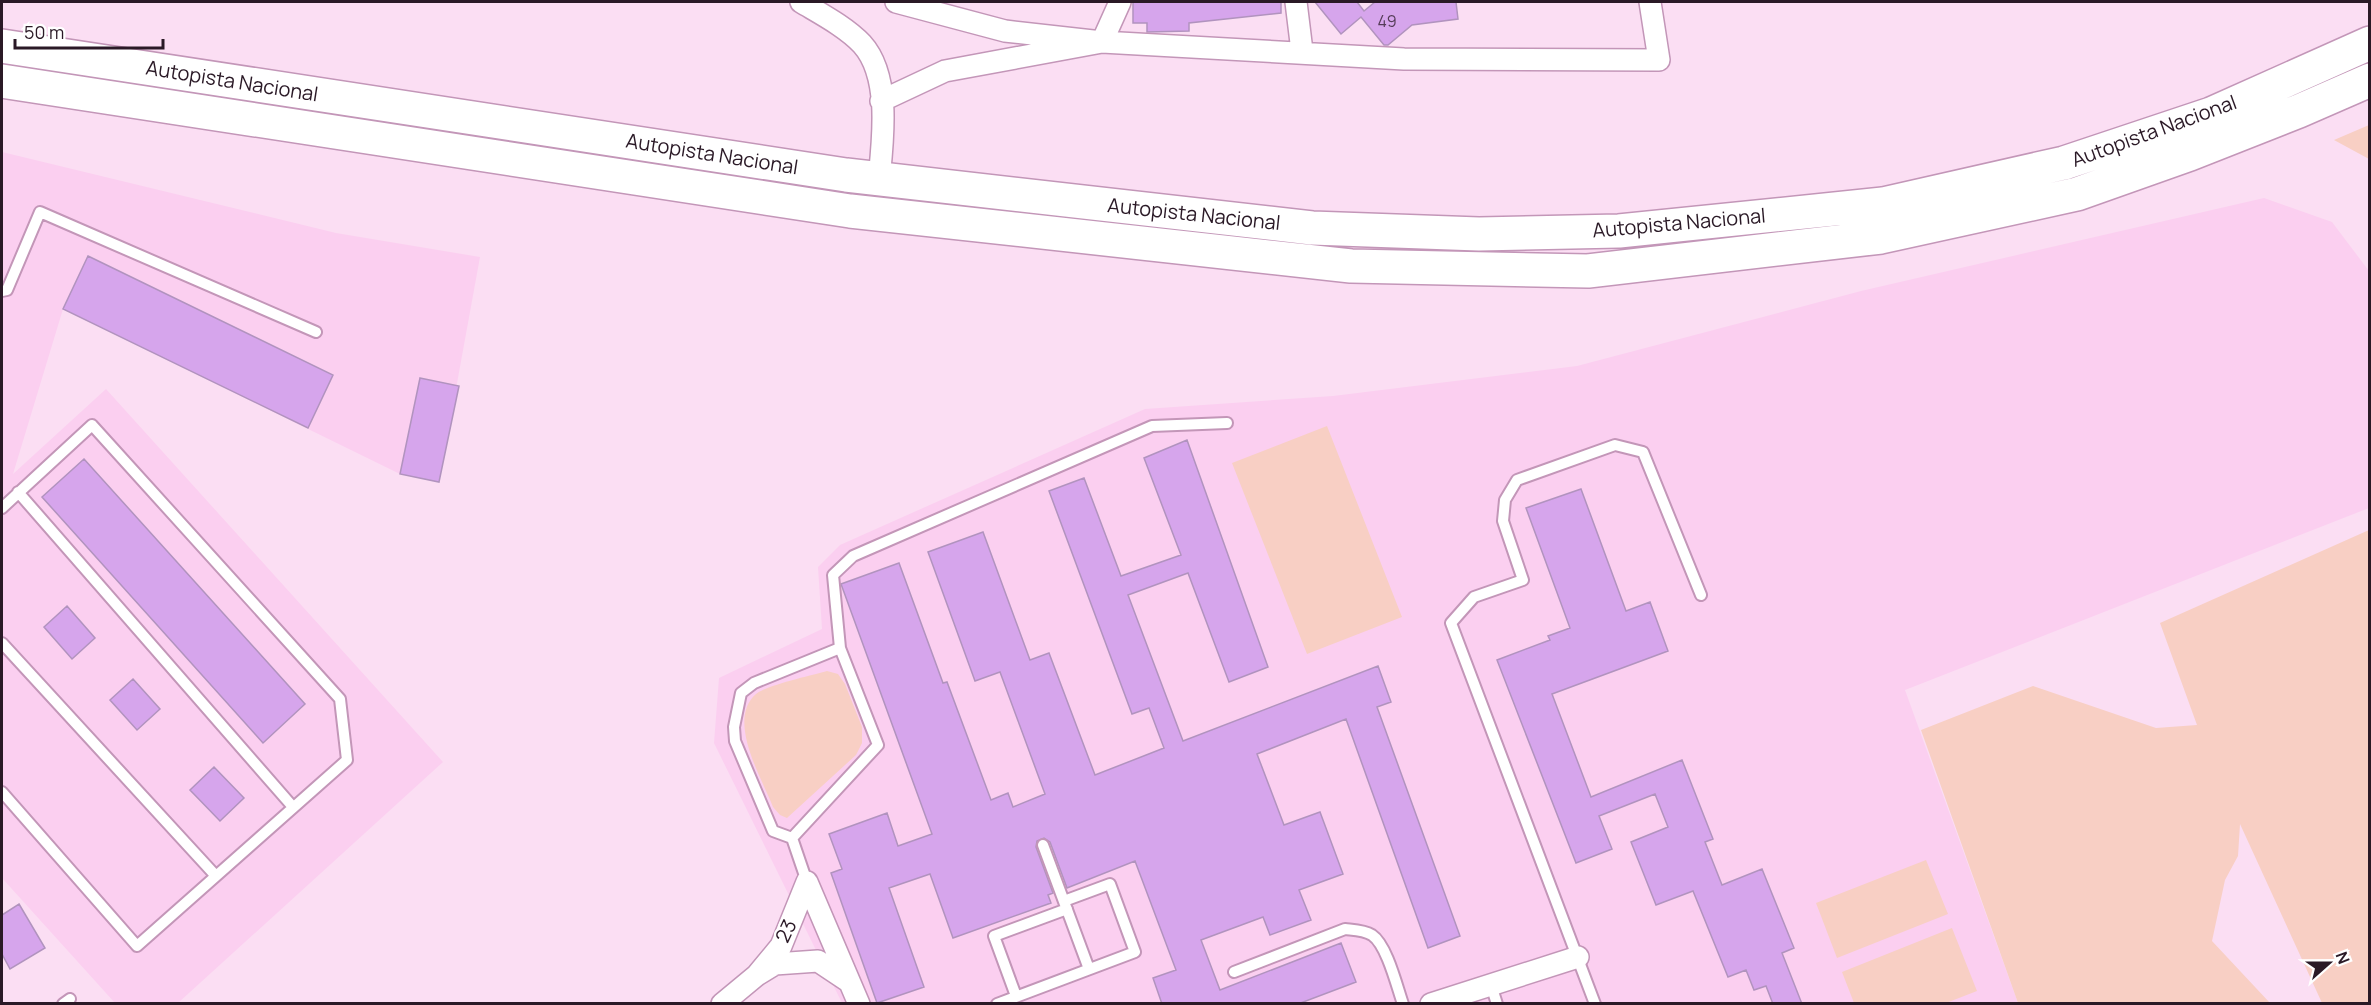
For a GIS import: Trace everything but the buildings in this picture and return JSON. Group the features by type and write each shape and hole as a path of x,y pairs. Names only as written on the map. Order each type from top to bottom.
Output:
{"highway":[{"name":"Autopista Nacional","path":"2,46 879,179 1312,228 1479,234 1619,231 1882,204 2064,163 2211,114 2370,43"},
{"name":"Autopista Nacional","path":"2,81 850,211 1351,266 1588,271 1881,237 2077,194 2223,141 2370,80"}],"street":[{"path":"801,2 861,43 875,61 884,129 879,179"},
{"path":"896,2 1005,31 1102,42 1302,51 1404,59 1659,60 1650,2"},
{"path":"1102,42 1120,2"},
{"path":"1296,2 1302,51"},
{"path":"881,101 945,71 1102,42"},
{"path":"807,882 859,1004"},
{"name":"23","path":"757,975 782,946 807,882"},
{"path":"1431,1004 1494,994 1578,957"},
{"name":"23","path":"722,1004 757,975 775,964 818,961 848,981"}],"lane":[{"path":"2,291 7,290 40,212 316,332"},
{"path":"792,838 878,745 840,648 833,575 853,556 1152,426 1227,423"},
{"path":"2,508 92,425 340,699 346,760 137,946 2,792"},
{"path":"1595,1004 1451,624 1474,597 1523,580 1503,521 1505,500 1517,480 1615,445 1643,452 1701,595"},
{"path":"18,492 294,807"},
{"path":"2,643 216,876"},
{"path":"792,838 773,831 764,812 735,741 737,708 741,693 754,683 840,648"},
{"path":"792,838 807,882"},
{"path":"1043,845 1089,969"},
{"path":"997,1004 1135,952 1110,884 994,936 1016,996"},
{"path":"1233,972 1345,929 1361,931 1374,936 1385,952 1403,1004"}],"shaded area":[{"path":"2369,125 2369,159 2334,140"},
{"path":"2,152 336,233 480,257 439,482 400,474 63,309 13,474 106,389 443,762 178,1003 115,1003 2,878"},
{"path":"2264,198 2332,222 2369,271 2369,508 1905,690 2018,1003 1589,1004 1582,988 1587,1003 842,1003 714,743 719,678 822,629 818,567 840,545 1145,409 1333,396 1577,366 1861,291"},
{"path":"1327,426 1402,617 1307,654 1232,463"},
{"path":"2369,530 2369,1003 2322,1003 2240,824 2238,856 2225,880 2212,941 2270,1003 2018,1003 1921,730 2033,686 2156,728 2197,725 2160,623"},
{"path":"827,671 838,674 845,684 862,727 862,743 856,755 787,818 780,815 773,807 749,749 744,719 748,705 761,691"},
{"path":"1926,860 1948,914 1837,958 1816,903"},
{"path":"1952,928 1977,991 1946,1003 1854,1003 1842,972"}]}
